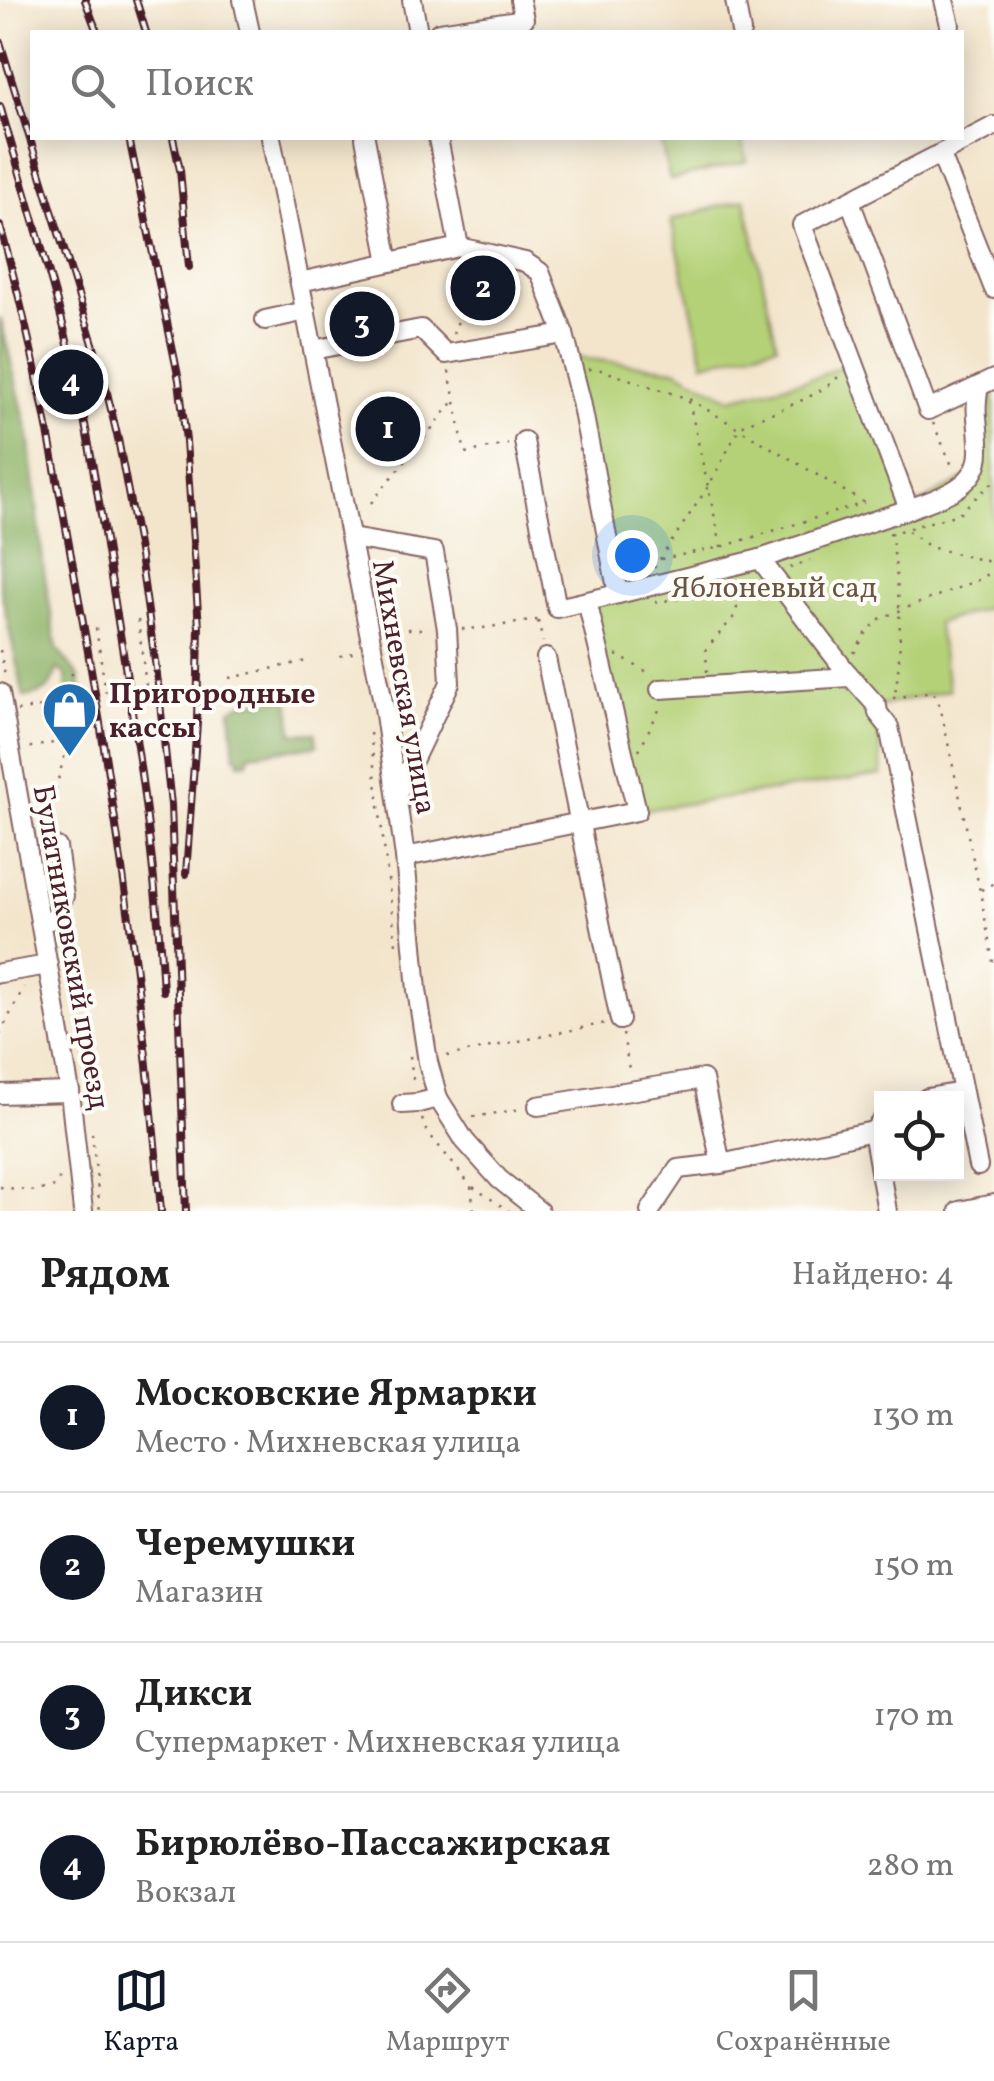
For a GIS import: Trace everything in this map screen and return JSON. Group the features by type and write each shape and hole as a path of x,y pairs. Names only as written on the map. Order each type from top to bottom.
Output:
{"street":[{"path":"243,0 250,30"},
{"path":"412,0 418,30"},
{"path":"453,30 524,19 520,0"},
{"path":"734,0 740,30"},
{"path":"944,0 950,25"},
{"path":"909,509 802,225 994,126"},
{"name":"Михневская улица","path":"271,140 384,708 428,1062 438,1098 465,1141 499,1179 539,1211"},
{"path":"365,140 390,262"},
{"path":"438,140 459,247"},
{"path":"941,155 994,289"},
{"path":"850,200 928,410 986,382"},
{"path":"300,282 459,247 525,262 540,272 573,366 618,594"},
{"path":"264,320 306,312"},
{"path":"313,350 421,329 446,354 564,334"},
{"path":"524,441 556,608 760,559 950,493 974,473 980,453 975,420 986,382"},
{"path":"351,538 434,552 438,571 448,629 450,683 396,795"},
{"path":"760,559 890,727 962,1091"},
{"path":"404,858 636,810 587,602"},
{"path":"546,658 620,1020"},
{"path":"661,684 708,686 847,673"},
{"name":"Булатниковский проезд","path":"3,687 41,922 41,966 70,1092 83,1211"},
{"path":"41,922 56,919 64,896 49,844"},
{"path":"2,969 41,966"},
{"path":"538,1106 704,1079 721,1164"},
{"path":"0,1094 70,1092"},
{"path":"402,1104 438,1098"},
{"path":"964,1101 978,1166"},
{"path":"650,1211 678,1170 721,1164 874,1127"},
{"path":"883,1181 886,1211"},
{"path":"959,1211 994,1204"}],"path":[{"path":"459,247 456,281 461,313 446,354 465,453 524,441"},
{"path":"642,588 708,487 738,429 836,380 853,360"},
{"path":"573,366 601,370 689,400 887,516 930,547 994,566 983,578 881,618 866,632 847,673"},
{"path":"370,503 455,400"},
{"path":"689,400 737,608 706,649 708,686"},
{"path":"928,410 948,460"},
{"path":"660,560 721,547 864,503"},
{"path":"887,516 900,611 900,661 891,698 933,692 940,706 994,968"},
{"path":"138,620 147,694"},
{"path":"538,620 546,658"},
{"path":"482,628 531,621"},
{"path":"96,628 107,699"},
{"path":"598,643 661,684 647,733 628,775"},
{"path":"0,650 3,687"},
{"path":"340,656 358,651"},
{"path":"230,678 306,661"},
{"path":"11,712 73,701 72,674 81,738 24,748"},
{"path":"647,733 652,737"},
{"path":"49,844 68,740"},
{"path":"980,891 994,884"},
{"path":"0,1034 41,966"},
{"path":"447,1056 620,1020 633,1091"},
{"path":"473,1117 538,1106"},
{"path":"448,1155 472,1186 509,1211"},
{"path":"472,1186 474,1211"}],"green space":[{"path":"742,140 747,161 670,180 661,142"},
{"path":"745,199 777,345 704,363 671,220"},
{"path":"0,317 29,436 57,649 79,677 82,695 67,693 66,674 57,669 46,690 24,697 0,586"},
{"name":"Яблоневый сад","path":"570,357 675,369 731,398 820,376 853,360 910,509 974,473 976,399 994,379 994,606 937,623 949,690 877,707 882,775 637,811 587,601 618,595"},
{"path":"289,698 293,734 315,732 317,746 249,754 248,762 239,763 239,757 235,757 231,709 244,703"}],"railway":[{"path":"85,0 96,30"},
{"path":"136,0 145,30"},
{"path":"0,42 30,139"},
{"path":"0,106 65,332 88,438 138,756 163,991"},
{"path":"30,140 103,376 140,556 171,805 186,1211"},
{"path":"129,140 179,380 186,441 199,627 197,723 186,874"},
{"path":"173,140 189,267"},
{"path":"0,226 43,406 103,744 137,977 161,1211"}],"place":[{"name":"Черемушки","path":"483,288"},
{"name":"Дикси","path":"362,324"},
{"name":"Бирюлёво-Пассажирская","path":"71,382"},
{"name":"Московские Ярмарки","path":"388,429"},
{"name":"Пригородные кассы","path":"70,759"}]}
